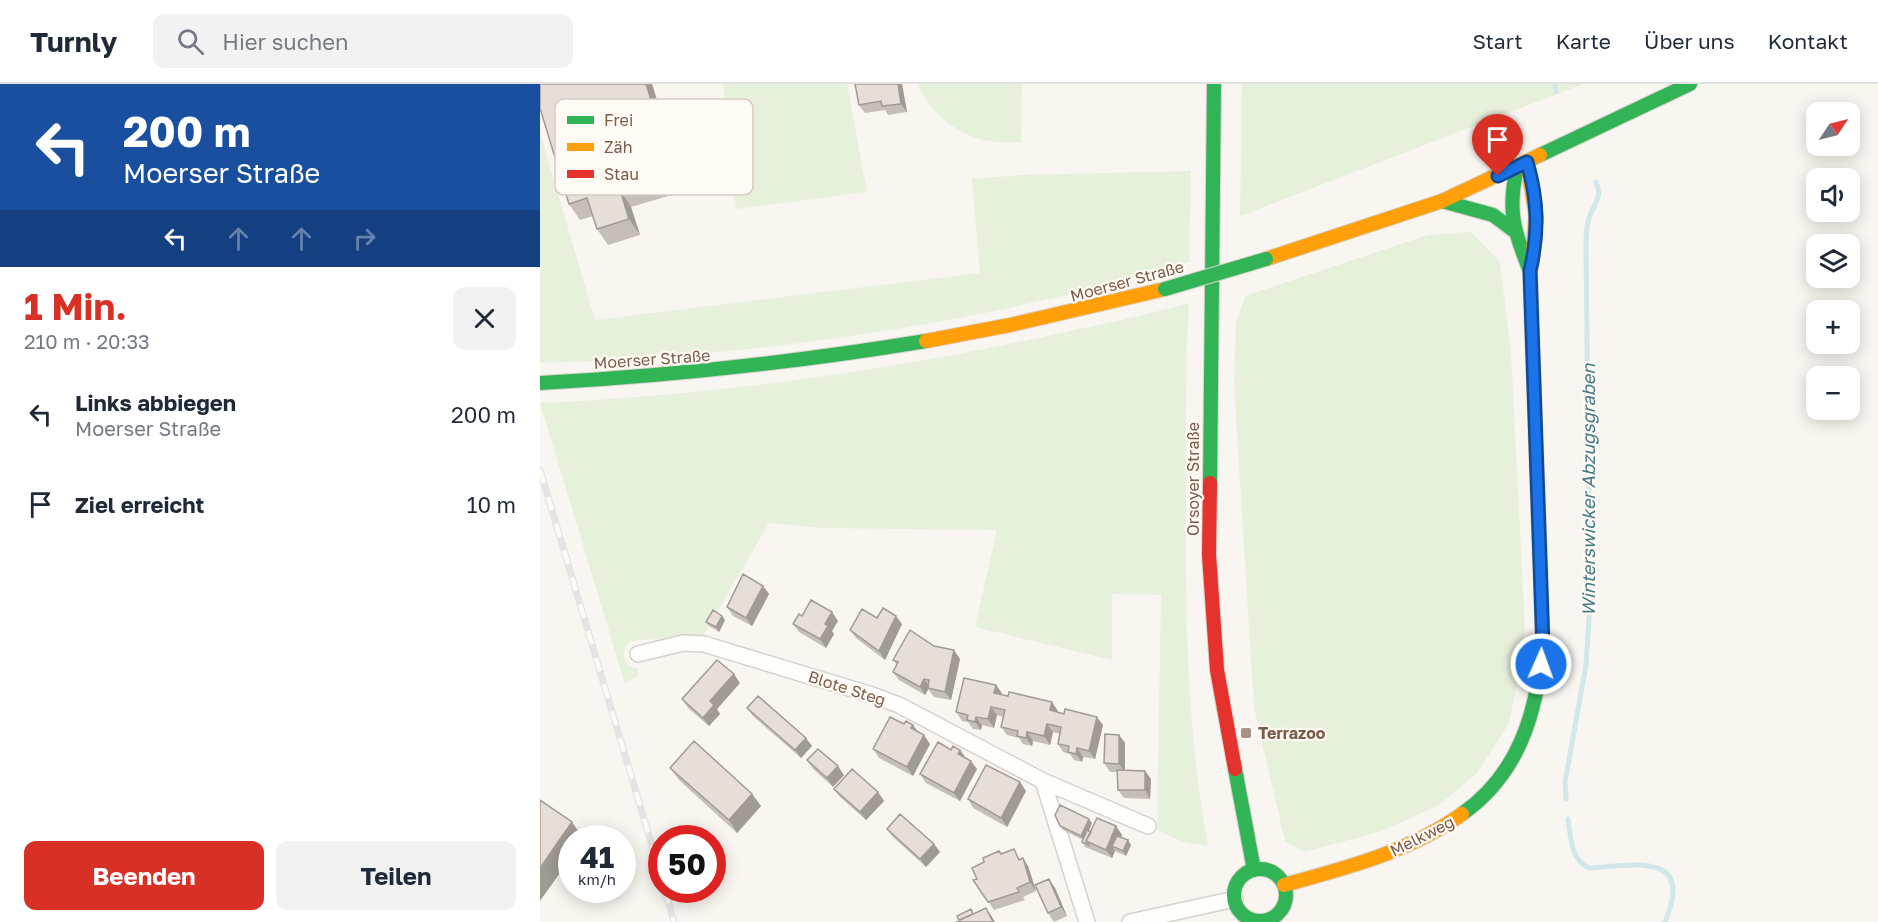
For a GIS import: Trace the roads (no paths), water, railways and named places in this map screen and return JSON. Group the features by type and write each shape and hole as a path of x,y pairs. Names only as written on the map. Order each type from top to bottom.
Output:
{"main road":[{"name":"Orsoyer Straße","path":"1214,84 1209,555 1217,670 1254,870"},
{"name":"Moerser Straße","path":"540,383 749,368 843,357 1019,325 1165,289 1266,259 1442,201 1690,84"},
{"name":"Melkweg","path":"1522,165 1509,196 1513,230 1530,271"},
{"name":"Melkweg","path":"1284,885 1350,868 1398,851 1445,828 1478,804 1504,776 1522,744 1538,697 1543,648 1530,271 1537,241 1537,210 1522,165"},
{"path":"1442,201 1493,215 1513,230"},
{"path":"1254,870 1272,872 1284,885 1286,900 1283,908 1278,914 1264,921 1246,917 1237,907 1235,899 1237,884 1241,878 1254,870"}],"street":[{"name":"Blote Steg","path":"638,654 669,645 704,644 872,695 899,705 1043,781 1148,826"},
{"path":"1043,781 1087,922"},
{"path":"1130,922 1235,899"}],"waterway":[{"name":"Winterswicker Abzugsgraben","path":"1555,84 1556,92"},
{"name":"Winterswicker Abzugsgraben","path":"1566,799 1565,782 1586,665 1590,603 1586,240 1588,221 1599,192 1596,182"},
{"name":"Winterswicker Abzugsgraben","path":"1568,819 1575,853 1578,859 1589,868 1642,865 1667,873 1672,884 1672,899 1665,922"}],"railway":[{"path":"540,470 648,832"},
{"path":"669,903 674,922"}],"place":[{"name":"Terrazoo","path":"1246,733"}]}
